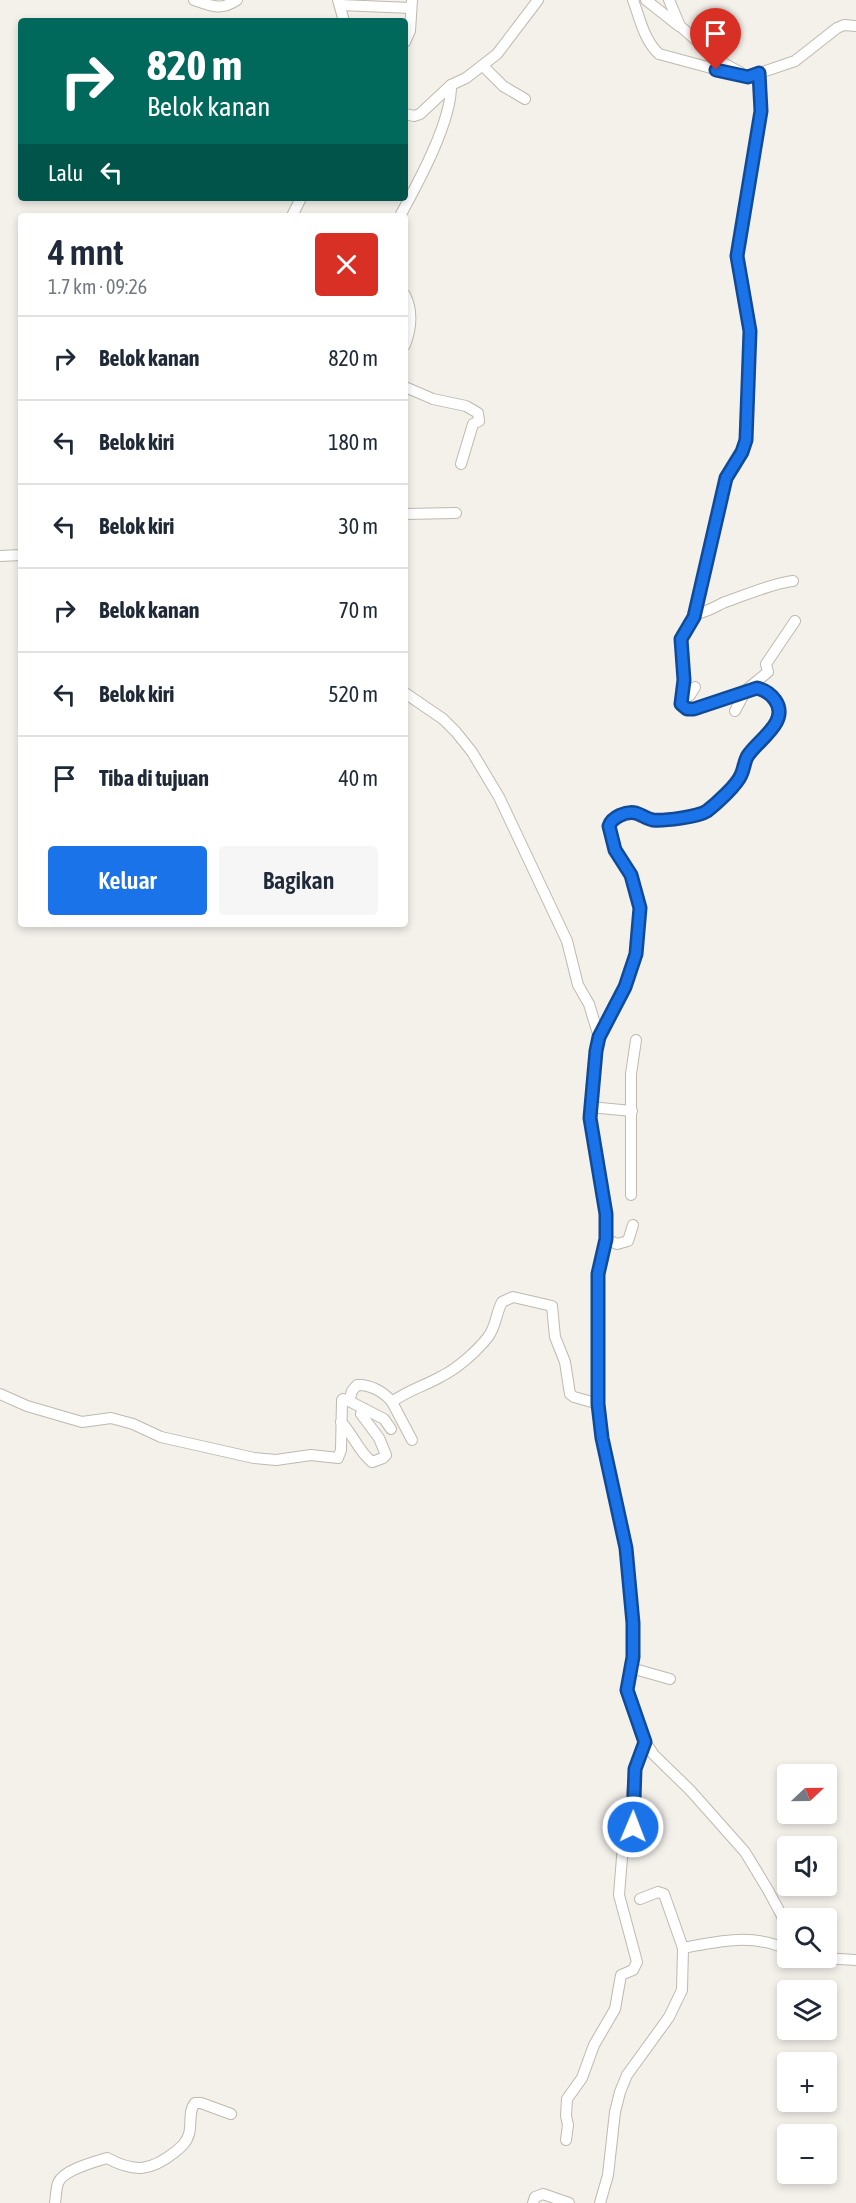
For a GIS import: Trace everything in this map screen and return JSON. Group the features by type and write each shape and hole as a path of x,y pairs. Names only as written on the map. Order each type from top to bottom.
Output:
{"street":[{"path":"194,0 216,8 222,8 237,0"},
{"path":"408,115 420,114 451,84 466,78 483,66 514,33 538,0"},
{"path":"633,0 646,37 652,48 659,54 737,75 754,75 795,61 844,25 856,26"},
{"path":"646,0 722,62 754,75"},
{"path":"669,0 680,26"},
{"path":"343,18 339,2 411,4 408,35"},
{"path":"483,66 503,86 525,99"},
{"path":"754,75 761,111 737,256 750,331 746,440 742,452 726,478 694,614 680,644 684,680 681,701 684,707 694,709 757,688 767,692 778,704 779,713 775,725 747,758 742,774 707,810 699,814 659,820 631,813 610,822 610,834 615,850 631,875 640,908 636,954 625,987 599,1037 590,1118 606,1214 606,1239 598,1274 598,1404 602,1438 626,1548 633,1623 633,1657 627,1690 645,1742 654,1755 690,1790 745,1852 778,1908"},
{"path":"408,201 430,159 452,98 451,84"},
{"path":"408,312 408,337"},
{"path":"408,388 433,399 466,406 478,413 479,421 473,424 461,464"},
{"path":"408,514 456,513"},
{"path":"0,556 18,555"},
{"path":"694,614 705,613 725,603 783,582 793,581"},
{"path":"735,711 746,690 768,672 766,664 795,621"},
{"path":"681,701 690,695 695,687"},
{"path":"408,695 443,719 456,732 472,752 499,797 570,948 578,984 589,1005 599,1037"},
{"path":"631,1195 631,1074 636,1041"},
{"path":"590,1107 632,1111"},
{"path":"606,1239 616,1244 628,1241 633,1225"},
{"path":"392,1402 404,1392 435,1380 455,1368 490,1335 500,1306 507,1299 513,1298 552,1306 555,1337 565,1362 570,1394 598,1404"},
{"path":"349,1401 353,1388 361,1384 386,1396 392,1402 412,1440"},
{"path":"0,1394 27,1406 82,1422 111,1418 133,1424 161,1437 254,1458 276,1460 311,1455 338,1458 342,1450 340,1422 343,1399 384,1419 392,1429"},
{"path":"340,1422 349,1430 365,1456 372,1462 383,1458 386,1455 383,1445 361,1414 364,1409"},
{"path":"631,1668 670,1679"},
{"path":"635,1844 632,1812 636,1761 645,1742"},
{"path":"566,2140 568,2095 582,2078 594,2045 615,2009 621,1975 633,1970 637,1962 619,1895 625,1820 632,1812"},
{"path":"602,2201 620,2092 627,2075 669,2017 682,1990 683,1947 664,1894 658,1892 640,1899"},
{"path":"683,1947 732,1940 761,1939 777,1946"},
{"path":"837,1959 856,1960"},
{"path":"55,2203 59,2180 79,2168 107,2158 116,2163 146,2168 163,2163 186,2142 195,2103 231,2114"},
{"path":"533,2203 535,2197 543,2194 569,2203"}],"route":[{"path":"633,1827 635,1769 645,1742 627,1690 633,1657 633,1623 626,1548 602,1438 598,1404 598,1274 606,1239 606,1214 590,1107 599,1037 625,987 636,954 640,908 631,875 615,850 609,826 614,819 631,813 659,820 699,814 707,810 739,779 747,758 775,725 779,713 778,704 774,698 757,688 750,688 694,709 687,709 681,704 684,693 681,639 694,617 726,478 742,452 746,440 750,331 737,249 761,111 759,73 748,77 716,70"}]}
